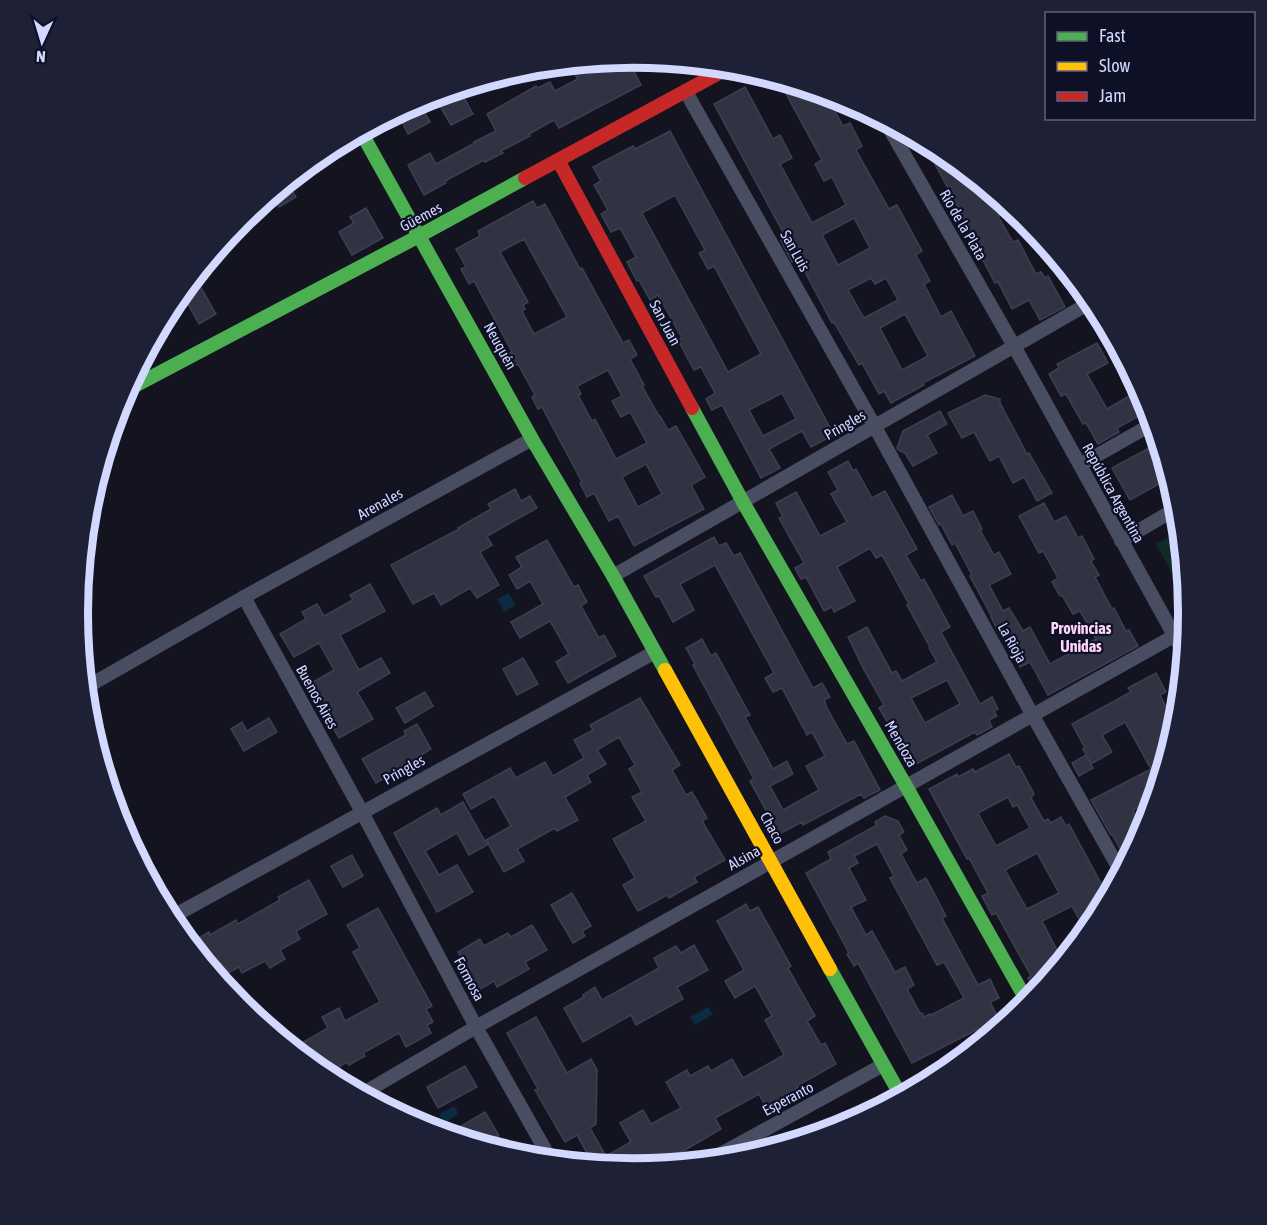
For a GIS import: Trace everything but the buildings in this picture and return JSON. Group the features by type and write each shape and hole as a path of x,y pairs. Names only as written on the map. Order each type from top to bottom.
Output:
{"street":[{"name":"Güemes","path":"139,383 419,236 717,74"},
{"name":"San Luis","path":"686,92 875,427"},
{"name":"Río de la Plata","path":"892,133 1014,346"},
{"name":"Neuquén","path":"365,139 532,439 613,576"},
{"name":"San Juan","path":"558,160 743,502"},
{"name":"Pringles","path":"613,576 1084,306"},
{"name":"República Argentina","path":"1014,346 1177,641"},
{"name":"La Rioja","path":"875,427 1116,865"},
{"path":"1080,465 1146,427"},
{"name":"Arenales","path":"93,684 244,597 532,439"},
{"name":"Mendoza","path":"743,502 1023,994"},
{"path":"1121,541 1169,513"},
{"name":"Chaco","path":"613,576 897,1089"},
{"name":"Buenos Aires","path":"244,597 362,812"},
{"name":"Alsina","path":"370,1089 476,1027 1174,636"},
{"name":"Pringles","path":"179,913 655,652"},
{"name":"Formosa","path":"362,812 476,1027 546,1150"},
{"name":"Esperanto","path":"731,1149 884,1065"}],"green space":[{"path":"1173,535 1177,582 1156,544"}],"water":[{"path":"509,593 516,605 504,612 497,599"},
{"path":"708,1007 713,1014 695,1025 690,1017"},
{"path":"454,1106 459,1114 444,1123 439,1114"}],"traffic: fast":[{"path":"365,139 532,439 613,576 665,670"},
{"path":"139,383 525,178"},
{"path":"692,408 743,502 1023,994"},
{"path":"830,969 897,1089"}],"traffic: slow":[{"path":"665,670 830,969"}],"traffic: jam":[{"path":"525,178 717,74"},
{"path":"558,160 692,408"}],"district":[{"name":"Provincias Unidas","path":"1081,637"}]}
